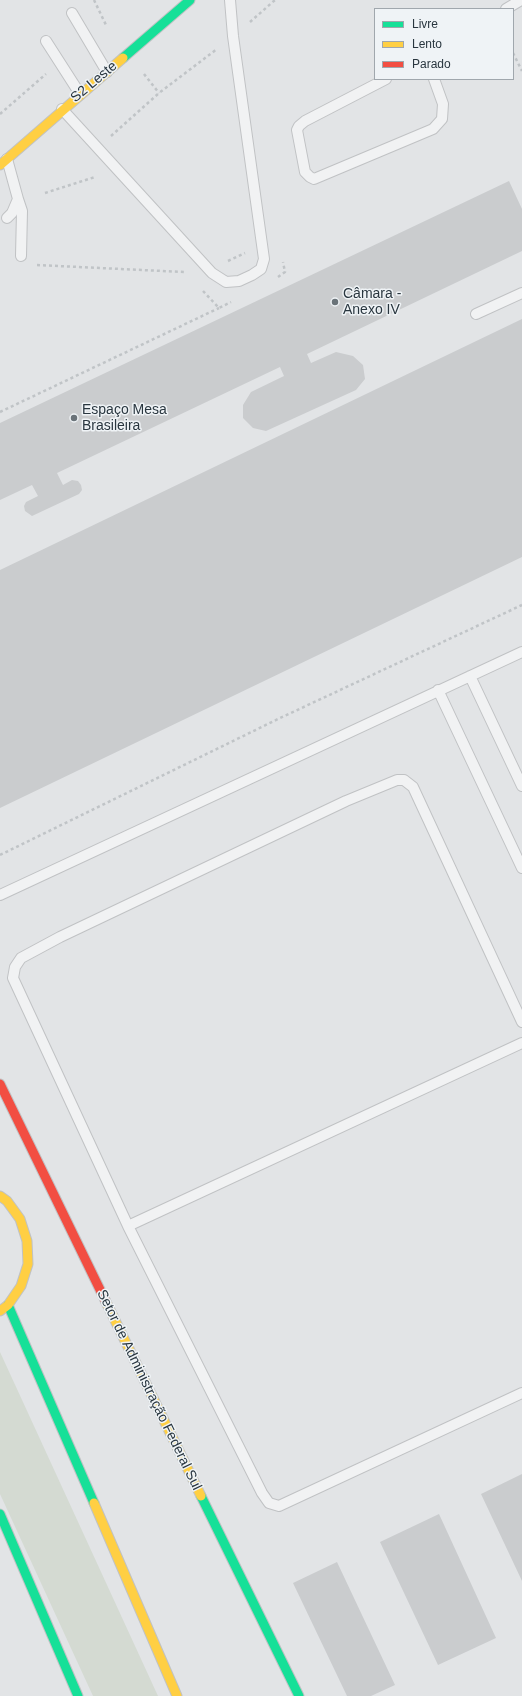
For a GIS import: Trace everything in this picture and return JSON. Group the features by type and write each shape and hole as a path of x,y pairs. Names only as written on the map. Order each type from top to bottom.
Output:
{"street":[{"name":"S2 Leste","path":"3,162 62,109 190,0"},
{"name":"Setor de Administração Federal Sul","path":"0,1084 299,1696"},
{"path":"0,1196 7,1201 20,1219 27,1241 28,1264 21,1286 8,1304 0,1310"},
{"path":"8,1304 177,1696"},
{"path":"0,1514 78,1696"}],"lane":[{"path":"62,109 212,273 226,282 239,281 252,275 261,269 264,259 233,36 230,0"},
{"path":"508,8 521,0"},
{"path":"72,13 107,72"},
{"path":"46,41 80,94"},
{"path":"384,80 305,121 299,126 298,130 305,172 310,177 314,179 433,129 442,119 443,104 434,80"},
{"path":"3,162 22,211 21,256"},
{"path":"7,218 12,213 18,199"},
{"path":"476,314 522,293"},
{"path":"0,895 522,652"},
{"path":"470,676 522,786"},
{"path":"438,690 522,868"},
{"path":"522,1022 413,788 404,780 397,780 346,801 60,938 22,958 15,967 13,978 128,1226 258,1486 269,1503 279,1506 522,1393"},
{"path":"128,1226 522,1043"}],"path":[{"path":"94,0 106,25"},
{"path":"249,24 276,0"},
{"path":"110,136 159,93 217,48 218,56"},
{"path":"514,55 522,71"},
{"path":"0,114 47,74"},
{"path":"144,74 159,93"},
{"path":"45,193 95,177"},
{"path":"225,262 247,252"},
{"path":"31,265 183,271"},
{"path":"0,412 219,308"},
{"path":"0,855 271,722 522,605"}],"shaded area":[{"path":"0,1352 158,1696 93,1696 0,1494"}],"building":[{"name":"Câmara - Anexo IV","path":"509,181 522,209 522,251 307,354 311,363 336,352 353,356 363,365 365,379 356,390 266,431 253,428 243,418 243,405 251,392 284,376 280,367 57,473 63,485 72,480 78,481 82,490 79,494 32,516 25,511 24,506 26,502 38,496 32,485 0,500 0,423"},
{"path":"522,319 522,557 0,808 0,570"},
{"path":"522,1474 522,1581 481,1494"},
{"path":"439,1514 496,1638 438,1665 380,1542"},
{"path":"337,1562 395,1685 371,1696 347,1696 293,1583"}],"traffic: fast":[{"path":"123,58 190,0"},
{"path":"8,1305 94,1503"},
{"path":"201,1496 299,1696"},
{"path":"0,1514 78,1696"}],"traffic: slow":[{"path":"0,165 123,58"},
{"path":"0,1196 7,1201 20,1219 27,1241 28,1264 21,1286 8,1305 0,1311"},
{"path":"106,1302 201,1496"},
{"path":"94,1503 177,1696"}],"traffic: jam":[{"path":"0,1084 106,1302"}],"place":[{"name":"Câmara - Anexo IV","path":"335,302"},
{"name":"Espaço Mesa Brasileira","path":"74,418"}]}
